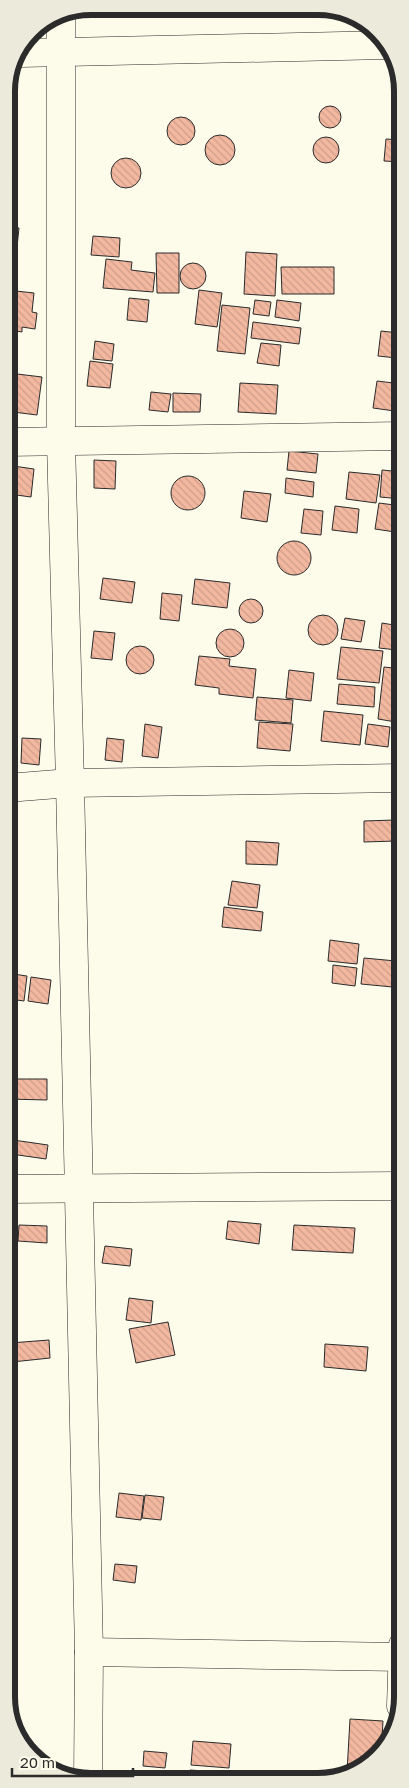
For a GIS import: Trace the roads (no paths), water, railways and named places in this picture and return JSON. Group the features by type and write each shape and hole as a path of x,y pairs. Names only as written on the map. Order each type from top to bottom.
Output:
{"street":[{"path":"61,21 61,442 89,1652 88,1773"},
{"path":"26,53 378,45"},
{"path":"15,442 394,436"},
{"path":"15,787 70,783 394,778"},
{"path":"15,1189 394,1186"},
{"path":"89,1652 394,1657"}]}
